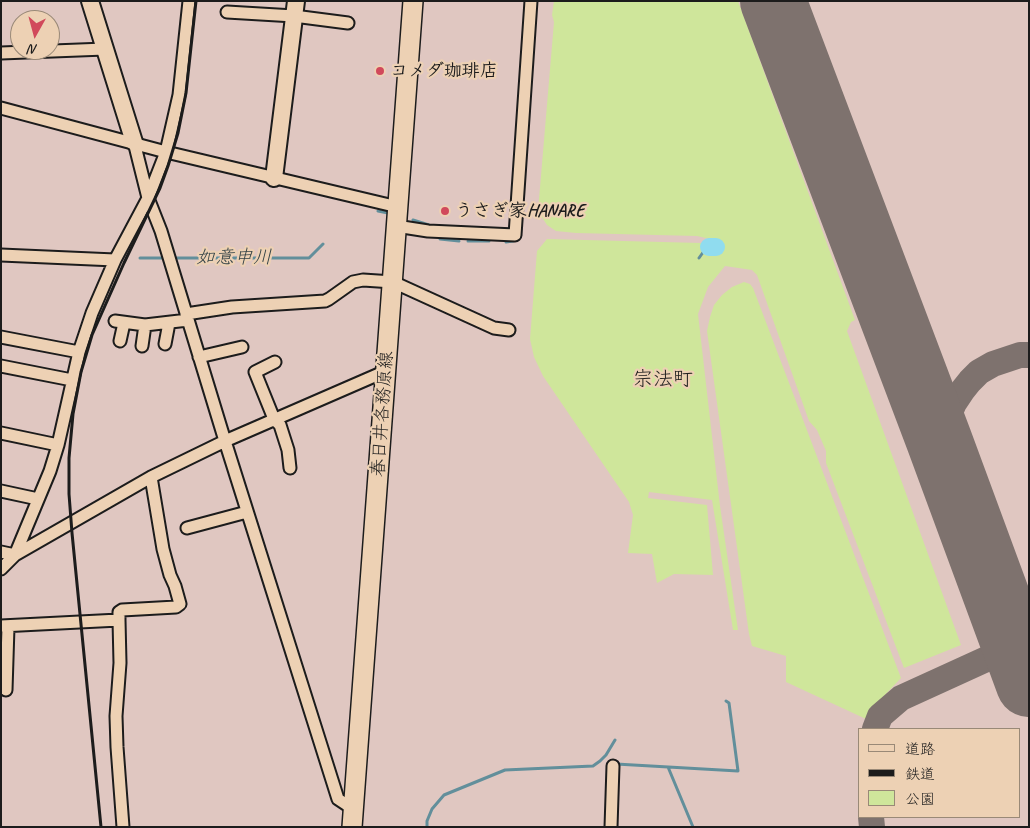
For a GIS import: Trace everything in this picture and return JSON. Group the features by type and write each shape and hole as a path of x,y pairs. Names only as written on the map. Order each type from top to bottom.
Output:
{"main road":[{"name":"春日井各務原線","path":"353,818 413,1"}],"street":[{"path":"90,1 134,142 148,198 161,231 338,799 353,818"},
{"path":"15,555 50,471 58,445 79,352 92,313 115,260 148,198 166,152 179,94 189,1"},
{"path":"1,108 166,152 274,178 397,216 428,231 515,235 531,1"},
{"path":"274,178 295,9"},
{"path":"227,12 295,9 348,23"},
{"path":"1,53 105,49"},
{"path":"1,255 115,260"},
{"path":"120,341 120,322 145,325 168,323 232,307 325,301 353,282 363,280 393,282 494,328 509,330"},
{"path":"165,344 168,323"},
{"path":"142,346 145,325"},
{"path":"1,337 79,352"},
{"path":"199,357 242,347"},
{"path":"275,362 256,372 274,419 280,425 288,450 290,468"},
{"path":"1,366 72,380"},
{"path":"1,569 15,555 152,477 225,441 386,371"},
{"path":"1,433 58,445"},
{"path":"124,827 116,716 120,663 119,612 122,610 176,607 180,604 163,549 152,477"},
{"path":"1,491 38,499"},
{"path":"186,528 247,512"},
{"path":"1,552 15,555"},
{"path":"6,690 4,627 119,620"},
{"path":"611,827 613,766"}],"green space":[{"path":"554,1 738,1 855,320 851,322 847,331 961,645 904,668 826,463 826,451 817,430 809,421 757,275 752,270 725,266 708,287 698,314 720,506 738,630 733,630 712,500 649,492 648,498 707,505 713,575 674,574 657,583 652,554 628,553 633,515 629,502 543,376 534,357 530,339 537,251 547,239 701,243 708,245 710,239 697,236 576,233 556,231 547,225 538,211 554,22 552,15"},
{"path":"744,282 750,284 753,288 901,678 881,699 866,719 786,682 786,656 752,646 707,331 714,305 732,287"}],"waterway":[{"name":"如意申川","path":"378,211 388,213"},
{"name":"如意申川","path":"413,220 429,225"},
{"name":"如意申川","path":"440,239 459,241"},
{"name":"如意申川","path":"468,241 489,241"},
{"name":"如意申川","path":"506,242 513,241"},
{"name":"如意申川","path":"173,258 309,258 323,244"},
{"path":"699,258 709,247"},
{"name":"如意申川","path":"709,247 716,247"},
{"name":"如意申川","path":"140,258 167,258"},
{"path":"616,764 738,771 729,703 726,701"},
{"path":"427,827 427,821 432,809 444,795 505,770 593,766 606,755 615,740"},
{"path":"668,767 693,827"}],"taxiway":[{"path":"939,440 954,403 979,372 993,364 1020,355 1029,355"},
{"path":"875,728 880,716 901,698 1015,646"},
{"path":"871,818 872,827"}],"runway":[{"path":"773,1 1029,684"}],"railway":[{"path":"101,827 69,494 69,458 73,414 81,372 92,335 160,188 178,133 186,93 196,1"}],"place":[{"name":"コメダ珈琲店","path":"380,71"},
{"name":"うさぎ家HANARE","path":"445,211"}],"district":[{"name":"宗法町","path":"663,380"}]}
